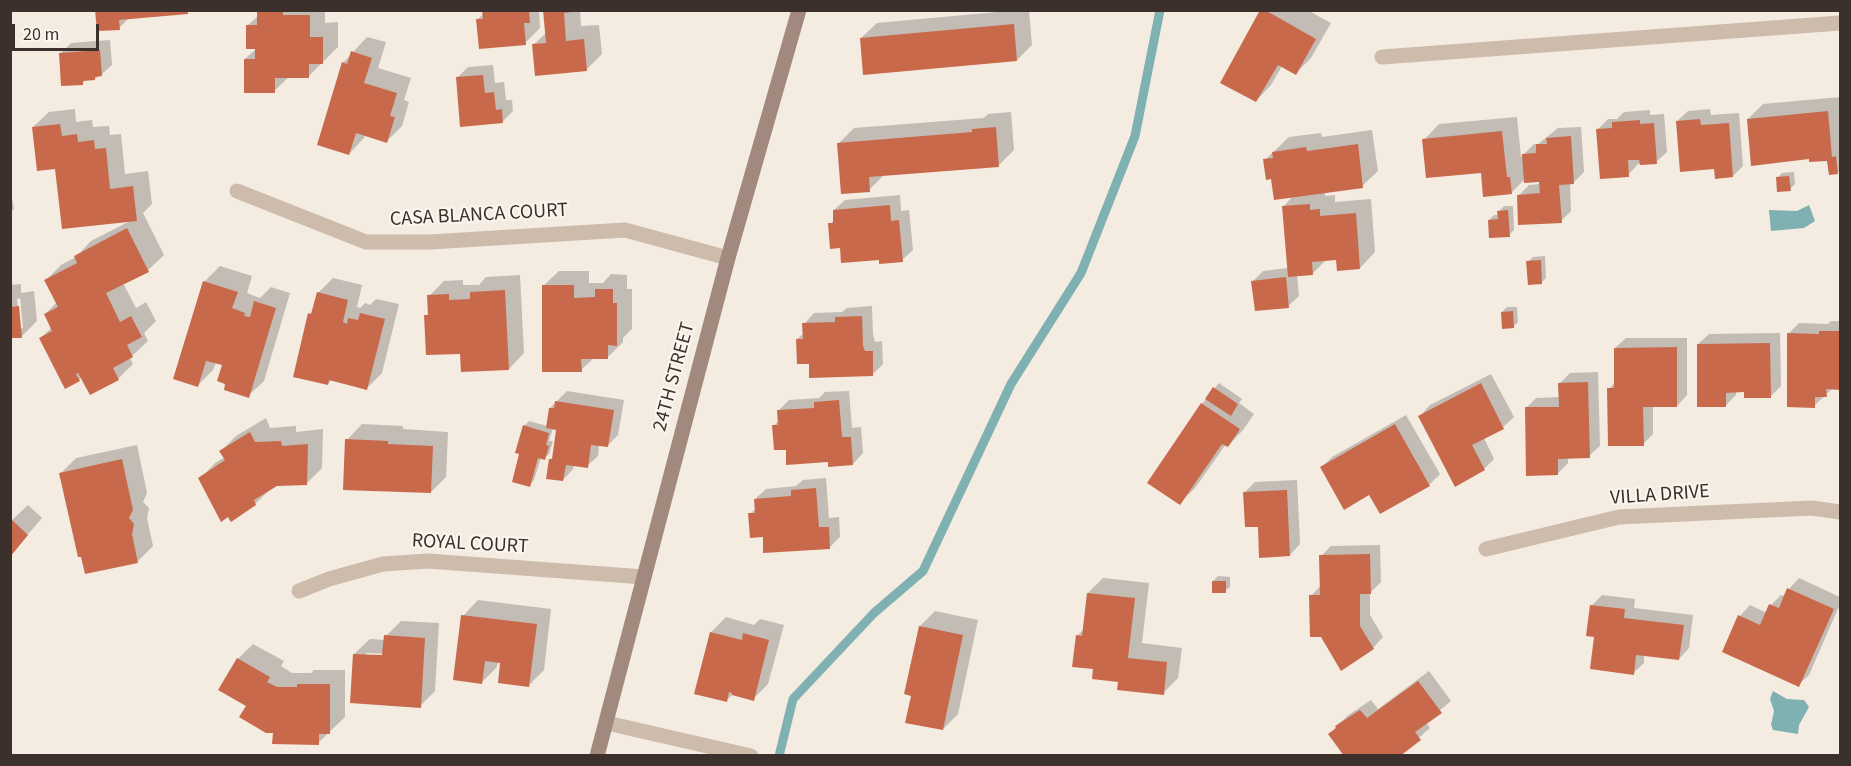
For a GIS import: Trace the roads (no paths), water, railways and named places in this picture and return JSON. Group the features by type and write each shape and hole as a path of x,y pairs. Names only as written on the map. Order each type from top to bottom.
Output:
{"main road":[{"name":"24TH STREET","path":"597,756 728,258 799,10"}],"street":[{"path":"1382,57 1840,23"},
{"name":"CASA BLANCA COURT","path":"237,191 366,242 430,242 625,230 728,258"},
{"name":"VILLA DRIVE","path":"1486,549 1619,516 1812,508 1840,512"},
{"name":"ROYAL COURT","path":"299,591 329,579 383,564 428,561 644,577"},
{"path":"607,723 751,756"}],"water":[{"path":"1809,205 1815,221 1804,228 1771,231 1769,210 1797,211"},
{"path":"1773,691 1787,699 1804,700 1809,707 1799,725 1798,734 1773,730 1771,725 1774,711 1770,699"}],"waterway":[{"path":"779,756 793,699 874,613 923,571 1011,384 1081,273 1135,136 1160,10"}]}
